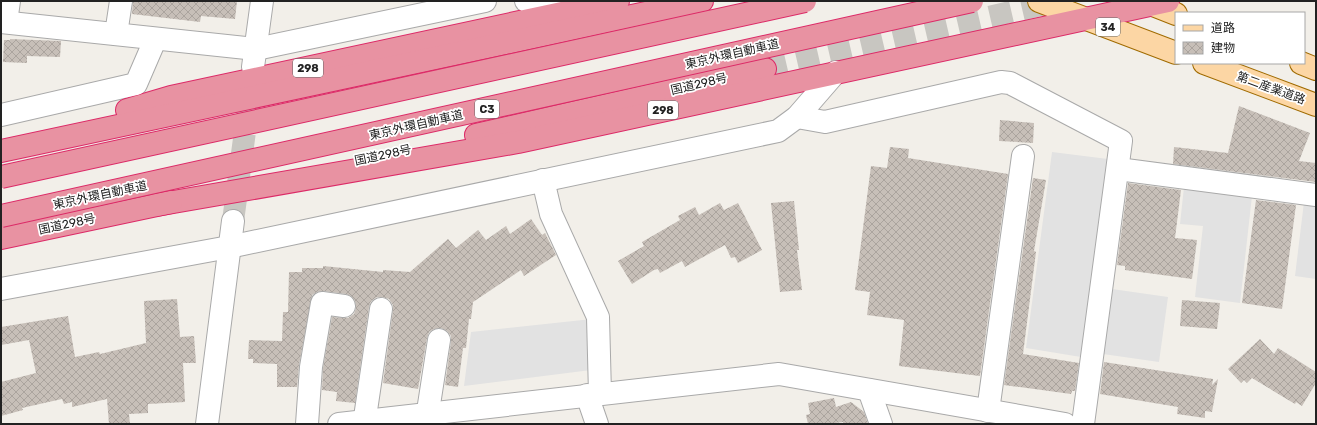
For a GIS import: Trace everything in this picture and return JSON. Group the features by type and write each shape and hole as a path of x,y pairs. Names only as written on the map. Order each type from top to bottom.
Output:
{"highway":[{"name":"298","path":"1,145 171,98 618,1"},
{"name":"298","path":"1,151 702,1"},
{"path":"1,177 805,1"},
{"name":"東京外環自動車道","path":"1,216 972,1"},
{"name":"298","path":"156,205 518,142 836,72 1088,19 1154,2"},
{"name":"国道298号","path":"1,238 514,126 765,69"}],"main road":[{"name":"34","path":"1039,1 1175,53"},
{"path":"1154,2 1175,13"},
{"name":"第二産業道路","path":"1207,64 1316,105"},
{"path":"1304,64 1316,69"}],"street":[{"path":"9,1 3,22 116,34 254,58 485,1"},
{"path":"116,34 121,1"},
{"path":"254,58 262,1"},
{"path":"526,1 561,14"},
{"path":"1,115 136,84 155,40"},
{"path":"1,288 228,247 778,131 796,117 836,72"},
{"path":"796,117 825,122 1000,82 1010,83 1122,141 1083,424"},
{"path":"988,411 1022,156"},
{"path":"1118,170 1316,195"},
{"path":"543,180 551,214 598,317 593,394 597,424"},
{"path":"207,424 228,247 233,221"},
{"path":"307,424 311,367 322,303 344,306"},
{"path":"364,423 381,309"},
{"path":"427,419 439,340"},
{"path":"339,424 427,419 593,394 779,374 1065,424"},
{"path":"869,390 881,424"}],"shaded area":[{"path":"1052,152 1108,159 1081,357 1026,348"},
{"path":"1184,187 1252,196 1240,303 1195,297 1203,226 1180,224"},
{"path":"1304,202 1316,204 1316,279 1295,276"},
{"path":"1112,289 1168,297 1159,362 1103,354"},
{"path":"592,319 591,370 464,386 471,332"}],"building":[{"path":"133,1 237,1 235,19 201,16 200,22 132,14"},
{"path":"4,40 61,41 60,57 27,56 27,63 3,62"},
{"path":"1239,106 1310,133 1299,161 1316,163 1316,182 1173,164 1174,147 1228,153"},
{"path":"1000,120 1034,123 1033,143 999,141"},
{"path":"890,147 909,149 908,158 1008,174 980,376 899,366 904,320 867,315 870,292 855,290 871,166 887,168"},
{"path":"1033,178 1046,180 1034,251 1036,252 1023,354 1079,363 1075,391 1072,391 1071,394 1004,385"},
{"path":"1128,183 1181,190 1175,238 1197,240 1192,279 1125,270 1125,266 1117,265"},
{"path":"1256,200 1296,205 1282,309 1242,303"},
{"path":"794,201 799,250 797,250 802,290 780,292 771,203"},
{"path":"720,203 724,210 738,203 762,250 738,263 735,257 731,258 725,245 685,267 682,261 660,273 658,269 654,270 632,284 618,261 644,246 642,242 680,220 678,216 695,207 699,215"},
{"path":"531,219 542,235 545,233 556,255 524,276 521,270 473,302 471,319 469,319 466,348 463,348 458,387 445,385 451,336 447,331 441,328 434,329 429,332 418,389 383,383 393,305 389,299 382,297 377,297 371,301 369,307 355,403 336,401 337,392 322,390 323,368 332,317 348,318 354,314 356,308 355,301 351,296 323,291 312,295 299,365 297,387 277,387 277,364 253,363 253,359 248,359 249,340 282,341 283,312 288,312 289,272 302,272 302,268 323,268 323,266 383,272 383,270 410,272 448,239 456,248 478,230 486,240 506,226 510,234"},
{"path":"177,299 180,337 194,336 196,363 183,363 185,402 148,404 148,413 129,414 130,424 109,424 107,399 72,407 72,402 64,404 62,399 22,408 23,410 1,416 1,382 36,373 29,340 1,345 1,327 68,316 75,357 99,352 100,354 146,343 144,301"},
{"path":"1182,300 1220,303 1217,329 1180,326"},
{"path":"1260,339 1274,354 1278,348 1316,372 1316,383 1302,406 1296,402 1295,404 1252,378 1247,383 1244,380 1241,383 1228,369"},
{"path":"1104,362 1213,379 1212,385 1218,379 1212,412 1205,411 1205,418 1177,414 1178,407 1100,394"},
{"path":"834,398 836,407 851,402 864,412 868,424 843,424 843,422 808,424 806,415 810,414 808,403"}],"tunnel":[{"path":"765,69 1058,1"},
{"path":"233,221 252,79"}]}
